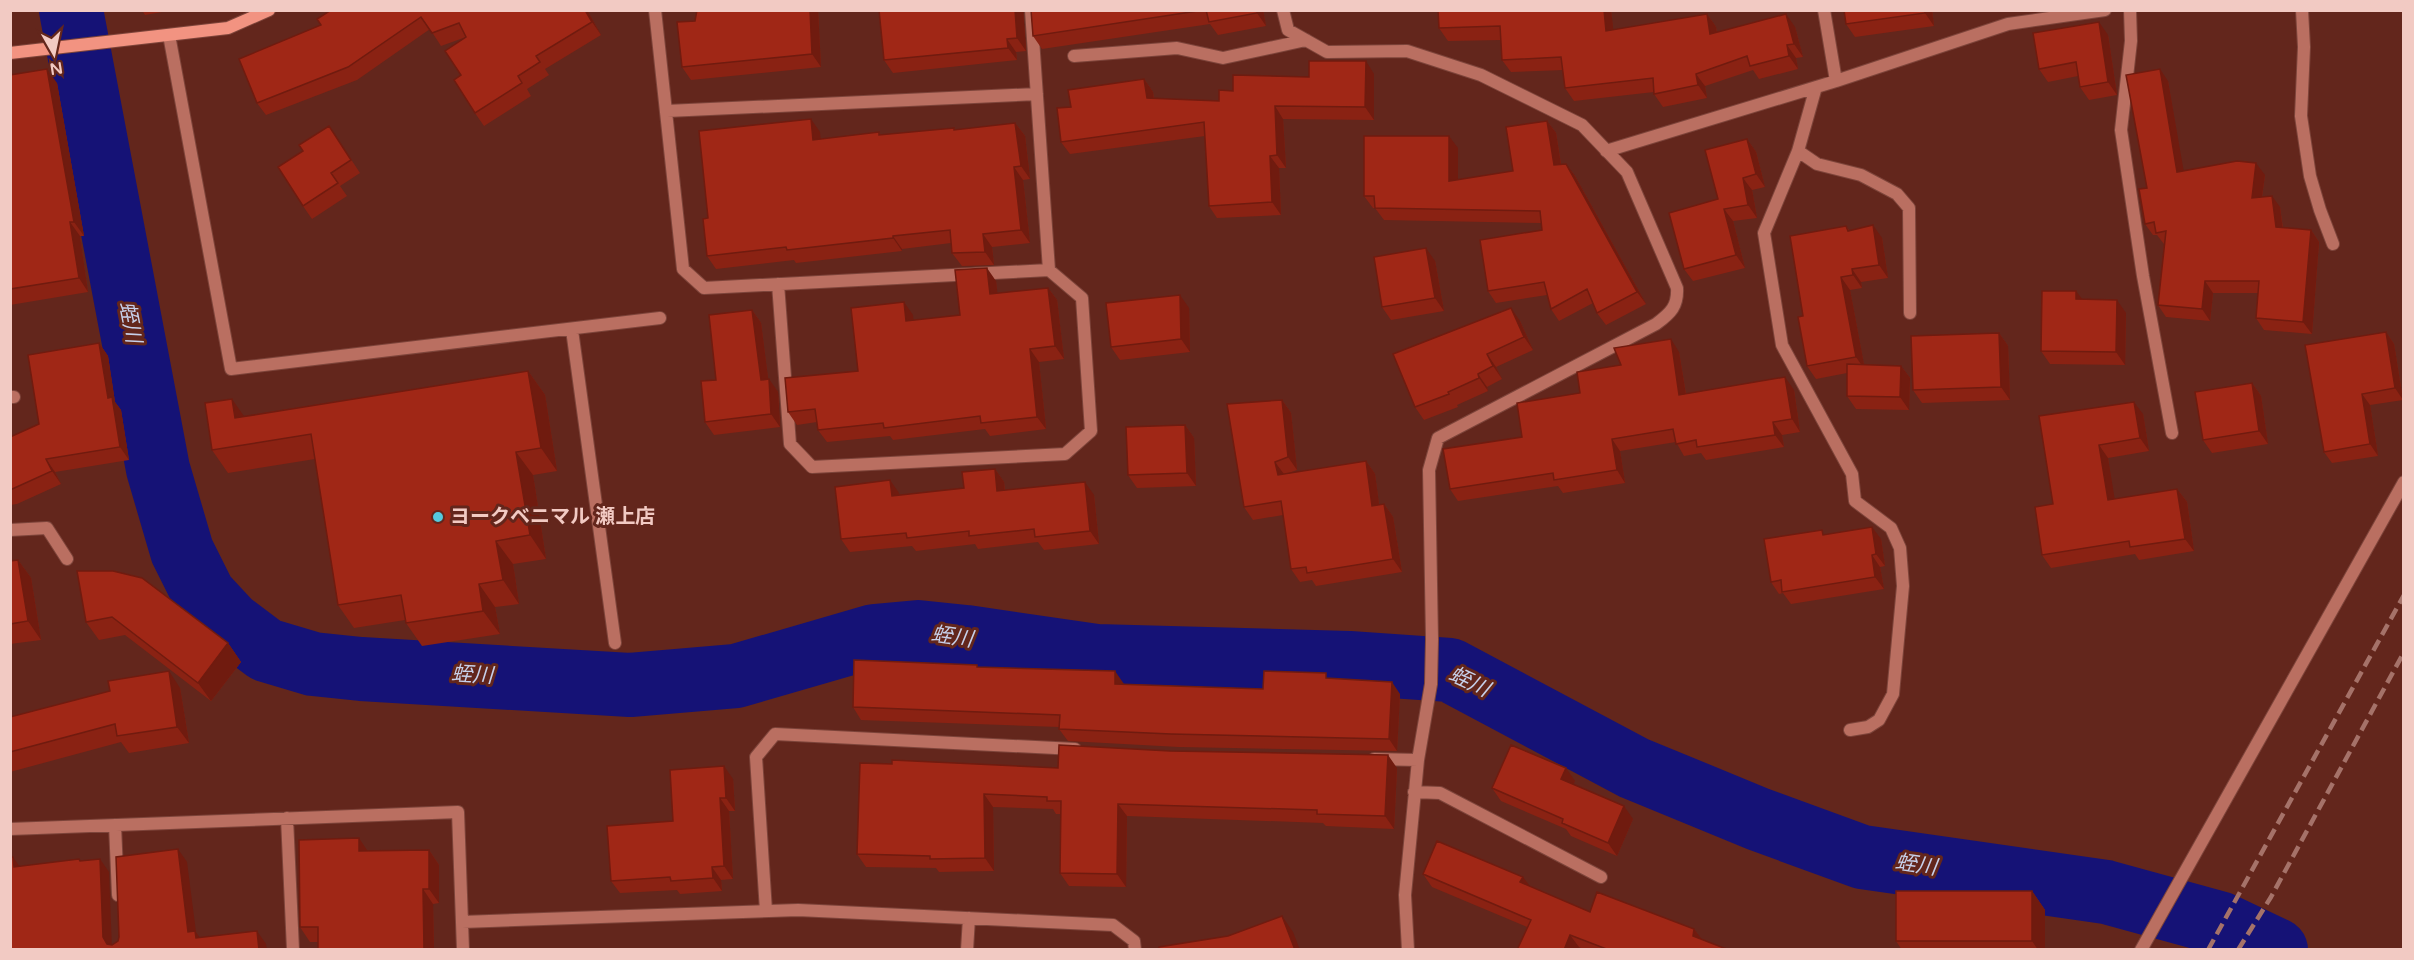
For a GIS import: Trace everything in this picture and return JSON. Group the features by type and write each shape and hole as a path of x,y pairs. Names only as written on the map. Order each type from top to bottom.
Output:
{"main road":[{"path":"10,53 228,28 269,10"}],"street":[{"path":"655,10 683,269 704,288 778,284 1049,270 1082,298 1091,430 1065,454 812,468 790,444 778,284"},
{"path":"1032,10 1049,270"},
{"path":"1283,10 1288,30 1328,52 1407,51 1481,75 1582,125 1627,172 1677,288 1677,301 1671,312 1656,324 1438,438 1429,470 1431,684 1414,792 1405,895 1407,949"},
{"path":"1824,10 1836,81"},
{"path":"1606,151 1836,81 2008,24 2105,10"},
{"path":"2130,10 2131,41 2121,130 2143,276 2172,433"},
{"path":"2302,10 2304,47 2301,116 2310,176 2319,210 2333,244"},
{"path":"169,35 231,369 660,318"},
{"path":"1074,56 1176,48 1223,58 1306,40"},
{"path":"1816,87 1798,151 1764,233 1782,345 1852,474 1856,501 1891,528 1900,548 1903,586 1893,694 1879,720 1868,727 1850,730"},
{"path":"667,111 1037,94"},
{"path":"1798,151 1817,164 1861,175 1898,194 1909,208 1910,313"},
{"path":"572,330 615,643"},
{"path":"2141,950 2403,482"},
{"path":"10,530 47,528 67,559"},
{"path":"766,911 756,757 775,734 1084,750"},
{"path":"1358,759 1418,760"},
{"path":"1414,792 1440,793 1601,877"},
{"path":"10,829 458,812 463,950"},
{"path":"287,818 293,950"},
{"path":"114,825 118,904"},
{"path":"462,922 798,910 1113,925 1134,941 1135,950"},
{"path":"967,950 969,918"}],"building":[{"path":"331,10 585,10 592,22 536,56 540,62 518,76 522,83 475,113 454,80 461,75 445,51 466,37 459,23 432,33 421,17 348,67 257,103 239,59 321,25 317,19"},
{"path":"697,10 810,10 812,54 682,67 677,22 695,21"},
{"path":"879,10 1015,10 1017,38 1007,39 1008,48 884,60"},
{"path":"1031,10 1204,10 1033,36"},
{"path":"1206,10 1257,10 1257,13 1209,22"},
{"path":"1438,10 1604,10 1606,31 1707,14 1710,34 1786,14 1794,44 1787,45 1789,56 1750,66 1747,56 1696,74 1698,85 1654,94 1653,78 1565,88 1561,57 1502,60 1500,26 1439,28"},
{"path":"1844,10 1924,10 1925,13 1846,24"},
{"path":"2099,22 2108,82 2080,87 2076,62 2039,69 2033,33"},
{"path":"1309,61 1366,61 1365,107 1275,106 1277,155 1270,156 1272,202 1209,206 1204,122 1061,142 1057,108 1071,107 1068,90 1144,79 1147,98 1219,101 1219,90 1233,91 1233,75 1309,77"},
{"path":"47,69 74,222 70,222 79,278 10,289 10,75"},
{"path":"2160,69 2177,172 2237,161 2256,163 2252,198 2272,196 2276,227 2311,230 2303,322 2256,318 2259,281 2205,281 2202,309 2158,305 2166,231 2156,233 2154,222 2145,224 2139,189 2147,188 2126,75"},
{"path":"811,119 813,140 879,132 879,135 1015,123 1021,166 1014,167 1021,230 983,234 985,252 952,253 950,230 787,250 786,247 707,256 703,219 708,218 699,131"},
{"path":"1547,121 1554,165 1566,164 1637,292 1597,313 1587,289 1551,309 1544,282 1488,291 1480,240 1542,230 1540,211 1375,208 1374,196 1364,196 1364,136 1449,136 1449,181 1513,171 1506,127"},
{"path":"329,126 351,160 331,173 338,183 303,206 278,167 303,151 299,145"},
{"path":"1747,139 1756,174 1743,178 1748,205 1724,209 1736,255 1684,269 1669,213 1718,199 1705,150"},
{"path":"1873,225 1879,265 1852,269 1853,275 1841,277 1856,357 1807,366 1798,317 1803,316 1790,236 1846,226 1848,231"},
{"path":"1426,248 1435,298 1382,307 1374,257"},
{"path":"987,268 990,294 1048,288 1055,346 1030,349 1037,417 981,423 980,416 884,428 883,423 818,430 815,409 788,412 785,378 858,371 851,308 904,302 906,321 960,315 955,270"},
{"path":"2042,291 2076,291 2076,299 2117,300 2116,352 2041,351"},
{"path":"1180,295 1181,339 1111,347 1106,303"},
{"path":"1511,308 1524,337 1487,354 1493,366 1478,374 1479,378 1448,392 1449,394 1415,407 1393,354"},
{"path":"752,310 761,380 769,379 771,414 705,422 701,381 716,380 709,315"},
{"path":"2386,332 2395,388 2362,394 2370,444 2324,452 2305,345"},
{"path":"1999,333 2001,387 1913,390 1911,336"},
{"path":"1671,339 1679,395 1785,377 1792,419 1773,422 1775,435 1697,447 1696,440 1676,444 1673,429 1612,439 1617,470 1554,480 1553,473 1450,489 1443,449 1522,437 1517,403 1580,393 1577,372 1621,365 1614,348"},
{"path":"99,343 108,398 112,397 120,447 46,459 52,471 10,490 10,437 39,424 28,355"},
{"path":"1847,364 1901,366 1900,397 1847,396"},
{"name":"ヨークベニマル 瀬上店","path":"528,371 541,448 516,452 530,535 496,541 503,580 479,584 483,611 406,623 401,595 338,605 311,434 212,450 205,403 232,399 235,418"},
{"path":"2252,383 2259,431 2203,440 2195,392"},
{"path":"1282,400 1288,457 1275,462 1278,475 1366,461 1372,506 1384,504 1393,559 1307,573 1306,567 1291,569 1281,501 1244,507 1227,404"},
{"path":"2134,402 2140,438 2099,445 2108,500 2177,489 2185,539 2130,547 2129,541 2042,555 2035,507 2053,504 2039,416"},
{"path":"1185,425 1187,473 1128,475 1126,427"},
{"path":"995,469 997,491 1085,482 1090,531 1035,537 1034,529 969,536 969,531 907,538 906,533 841,539 835,487 890,480 892,496 964,488 962,472"},
{"path":"1872,527 1876,554 1872,555 1875,577 1782,592 1781,580 1771,582 1764,539 1822,530 1823,535"},
{"path":"18,560 28,621 10,624 10,561"},
{"path":"77,571 113,571 142,578 228,643 198,683 112,617 86,622"},
{"path":"854,660 977,665 977,667 1115,671 1115,684 1263,689 1264,671 1326,673 1326,678 1392,682 1389,739 1059,729 1060,715 853,707"},
{"path":"169,671 177,727 117,736 115,724 10,752 10,717 110,691 108,681"},
{"path":"1059,745 1170,751 1388,755 1385,816 1317,814 1317,810 1118,804 1117,874 1060,873 1061,801 1047,801 1047,797 984,794 985,858 930,859 930,856 857,854 860,763 892,764 892,760 1058,768"},
{"path":"1511,745 1566,768 1561,779 1624,806 1608,843 1562,823 1563,819 1492,788"},
{"path":"724,766 726,798 720,798 724,866 712,867 713,878 671,881 670,877 611,881 607,826 673,821 670,770"},
{"path":"359,838 359,851 429,850 429,889 423,889 424,950 318,950 318,927 300,927 299,840"},
{"path":"1437,841 1523,877 1520,882 1590,912 1597,892 1694,929 1693,936 1729,950 1609,950 1570,935 1564,950 1517,950 1531,920 1423,874"},
{"path":"178,849 188,932 195,931 196,938 257,931 259,950 10,950 10,857 13,857 14,867 79,859 80,861 100,859 103,937 107,944 112,945 118,941 119,937 116,857"},
{"path":"1896,891 2032,891 2032,941 1896,941"},
{"path":"1282,916 1295,950 1159,950 1159,947 1228,936"}],"waterway":[{"name":"蛭川","path":"71,10 158,469 182,551 204,595 230,623 266,650 313,664 361,669 630,685 736,676 874,636 918,632 1096,656 1349,663 1450,670 1634,768 1758,819 1862,857 2106,892 2219,923 2276,950"}],"railway":[{"path":"2208,950 2404,595"},
{"path":"2238,950 2271,897 2404,652"}],"place":[{"name":"ヨークベニマル 瀬上店","path":"438,517"}]}
